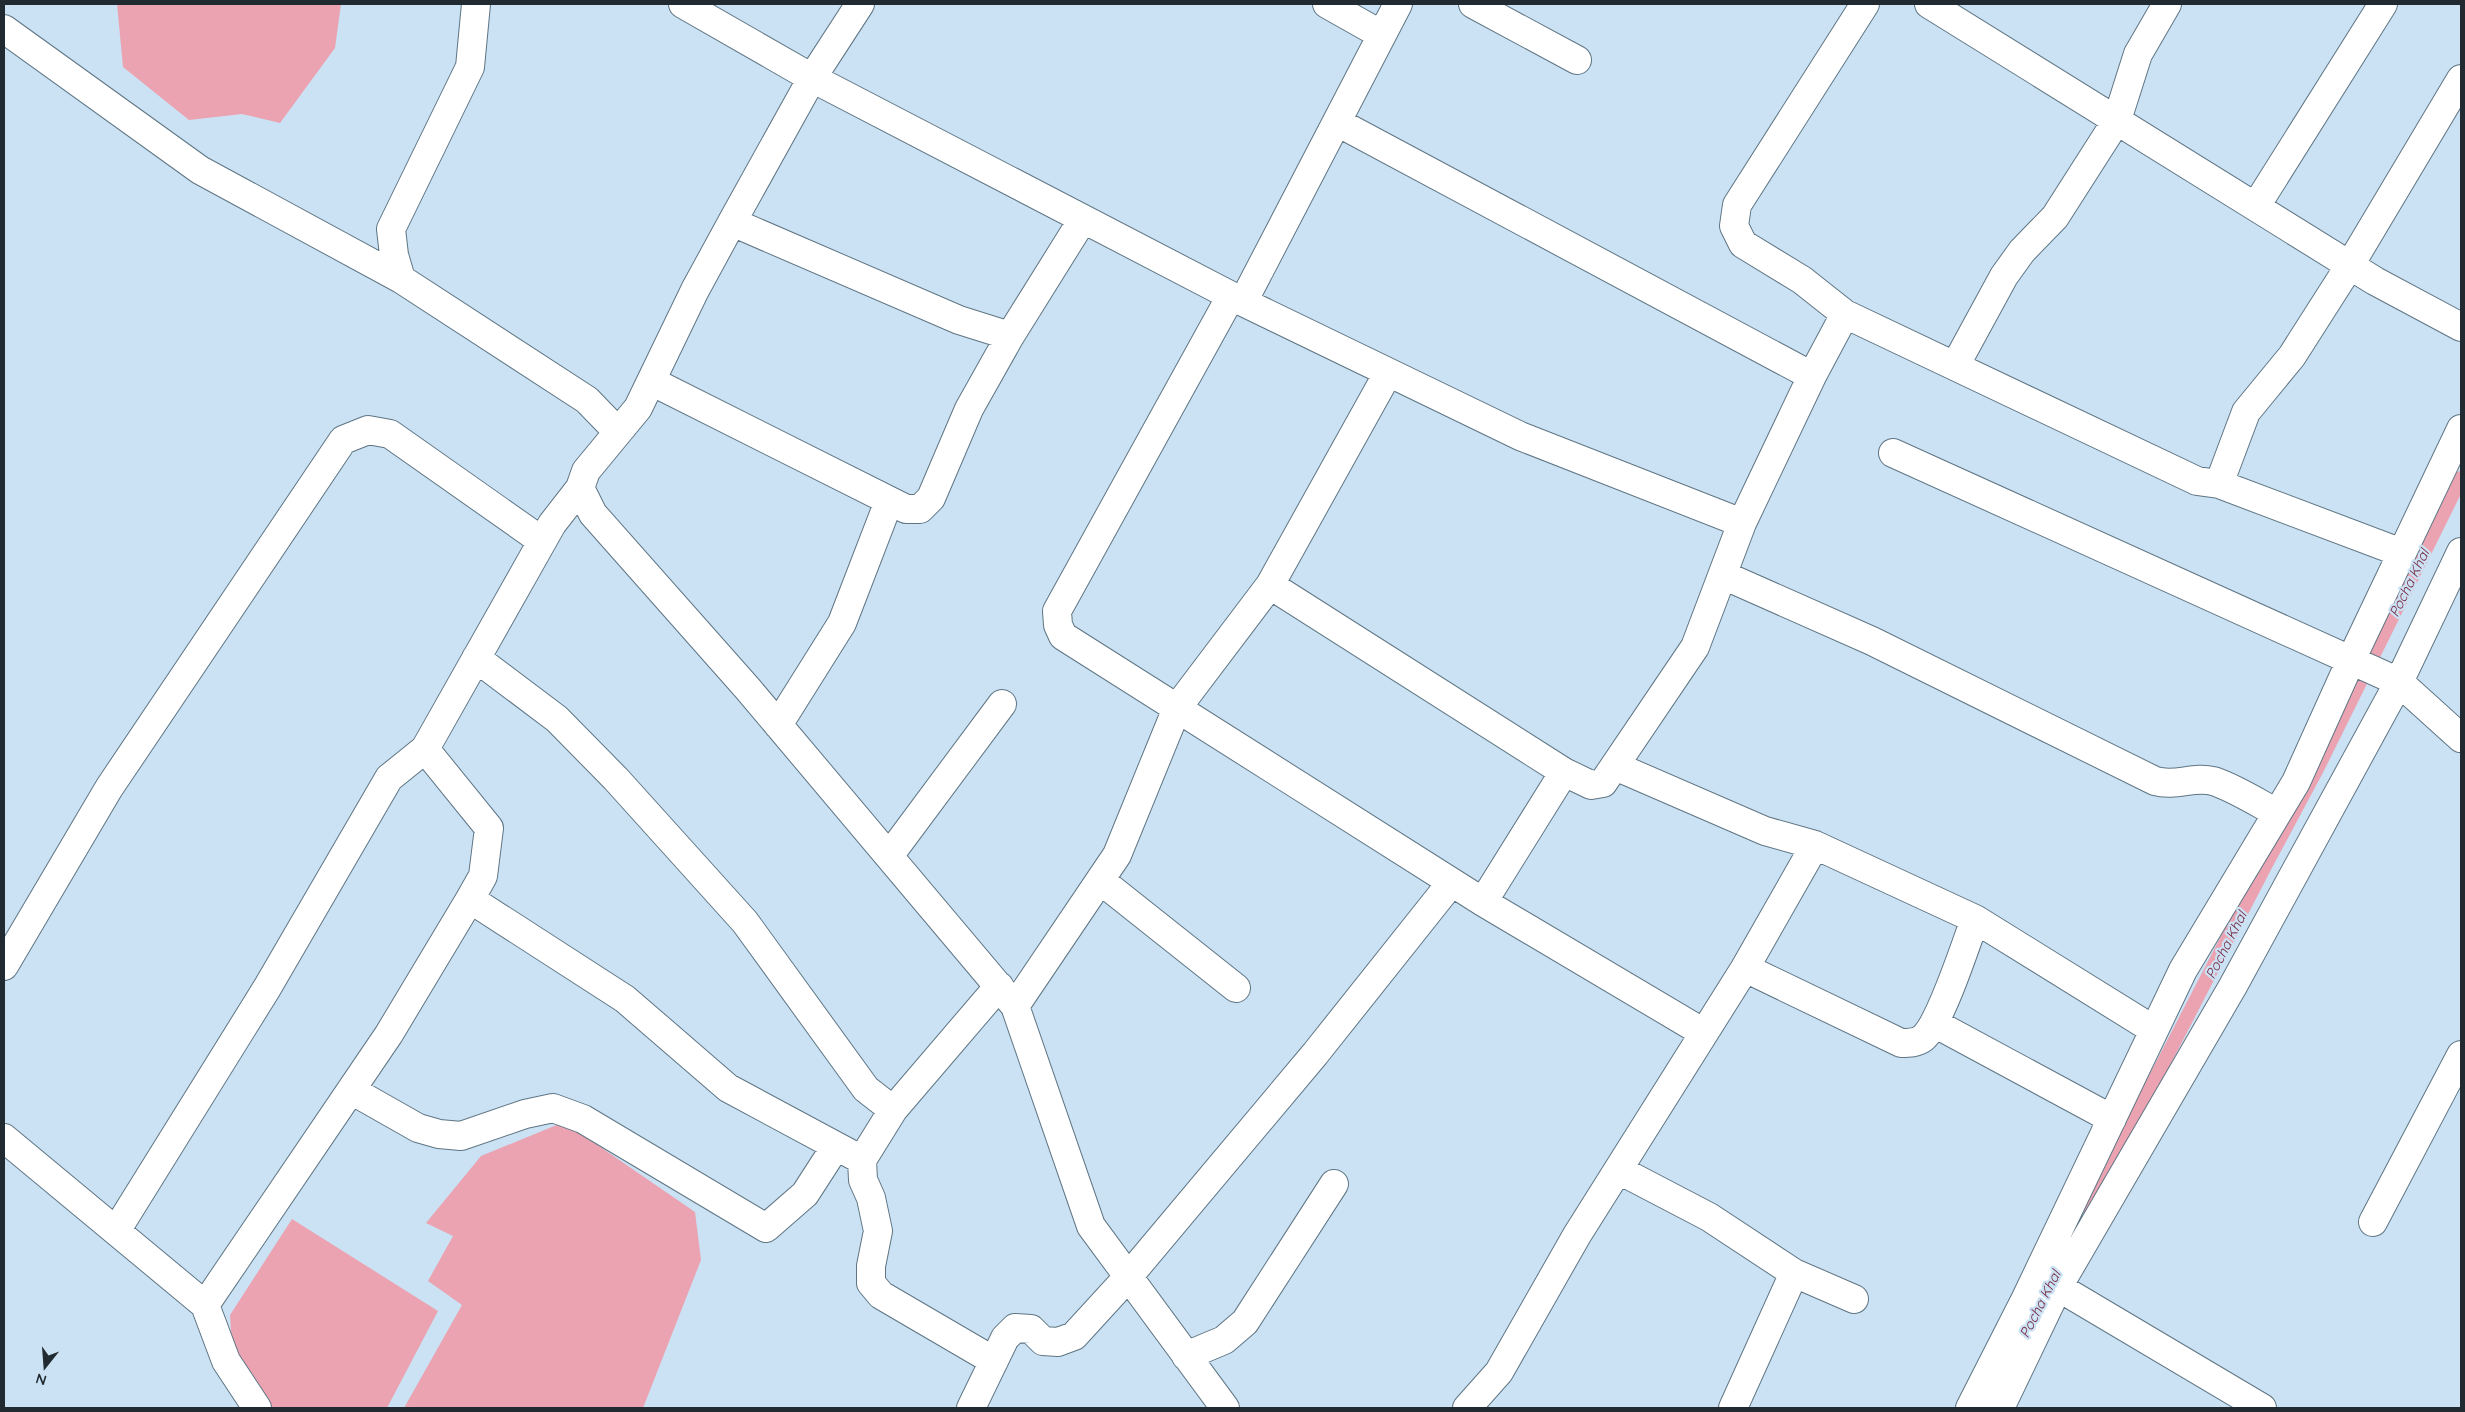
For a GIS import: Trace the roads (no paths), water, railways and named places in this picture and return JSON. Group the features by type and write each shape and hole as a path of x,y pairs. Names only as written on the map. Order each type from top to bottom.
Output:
{"street":[{"path":"401,279 394,255 391,229 470,67 476,4"},
{"path":"683,4 812,78 1237,299 1520,436 1742,524"},
{"path":"116,1231 267,988 389,778 425,749 552,524 580,488 586,471 617,431 638,408 695,290 732,222 812,78 860,4"},
{"path":"1327,4 1382,35"},
{"path":"1398,4 1337,122 1056,611 1063,636 1483,902 1704,1033"},
{"path":"1473,4 1577,60"},
{"path":"1865,4 1737,205 1734,226 1743,244 1802,280 1845,314 2198,481 2219,484 2402,553"},
{"path":"1929,4 2375,281 2461,327"},
{"path":"1955,366 2004,276 2022,251 2055,217 2117,120 2138,54 2167,4"},
{"path":"2256,206 2383,4"},
{"path":"4,29 200,170 401,279 587,400 617,431"},
{"path":"2219,484 2246,412 2292,356 2350,265 2461,79"},
{"path":"1337,122 1812,376"},
{"path":"651,381 889,501 906,509 920,509 931,498 969,409 1010,336 1083,219"},
{"path":"732,222 949,316 1010,336"},
{"path":"1270,585 1564,772 1591,785 1603,783 1696,647 1742,524 1812,376 1845,314"},
{"path":"994,1361 881,1295 871,1283 871,1266 878,1231 872,1198 863,1180 862,1160 893,1110 1007,996 1100,880 1117,855 1178,708 1270,585 1388,373"},
{"path":"1970,1408 2026,1298 2183,970 2296,782 2357,663 2402,553 2461,429"},
{"path":"4,966 109,788 343,440 368,430 390,434 542,541"},
{"path":"1893,453 2396,680 2461,738"},
{"path":"580,488 593,514 778,725 1007,996 1091,1226 1186,1356 1216,1404"},
{"path":"778,725 842,623 889,501"},
{"path":"2000,1408 2058,1287 2233,986 2396,680 2461,552"},
{"path":"1723,575 1872,641 2155,781 2168,785 2196,780 2214,781 2277,813"},
{"path":"476,658 557,719 616,779 744,922 866,1089 893,1110"},
{"path":"889,856 1002,704"},
{"path":"205,1304 389,1034 484,876 489,828 425,749"},
{"path":"1615,766 1765,831 1815,845 1975,919 2154,1030"},
{"path":"1483,902 1564,772"},
{"path":"1466,1408 1499,1372 1577,1235 1745,968 1815,845"},
{"path":"1100,880 1236,988"},
{"path":"971,1408 1005,1338 1015,1328 1031,1329 1043,1341 1058,1342 1074,1336 1128,1277 1315,1054 1451,882"},
{"path":"470,899 625,999 728,1088 862,1160"},
{"path":"1745,968 1901,1043 1911,1043 1922,1039 1934,1023 1975,919"},
{"path":"1934,1023 2112,1119"},
{"path":"2373,1222 2461,1055"},
{"path":"351,1090 418,1128 439,1134 461,1136 525,1114 553,1108 583,1119 766,1228 805,1194 836,1146"},
{"path":"4,1138 205,1304 226,1361 257,1408"},
{"path":"1619,1170 1709,1217 1794,1273 1854,1299"},
{"path":"1186,1356 1224,1340 1245,1322 1334,1184"},
{"path":"1733,1408 1794,1273"},
{"path":"2058,1287 2262,1408"}],"waterway":[{"name":"Pocha Khal","path":"2089,1207 2317,769 2461,478"}]}
